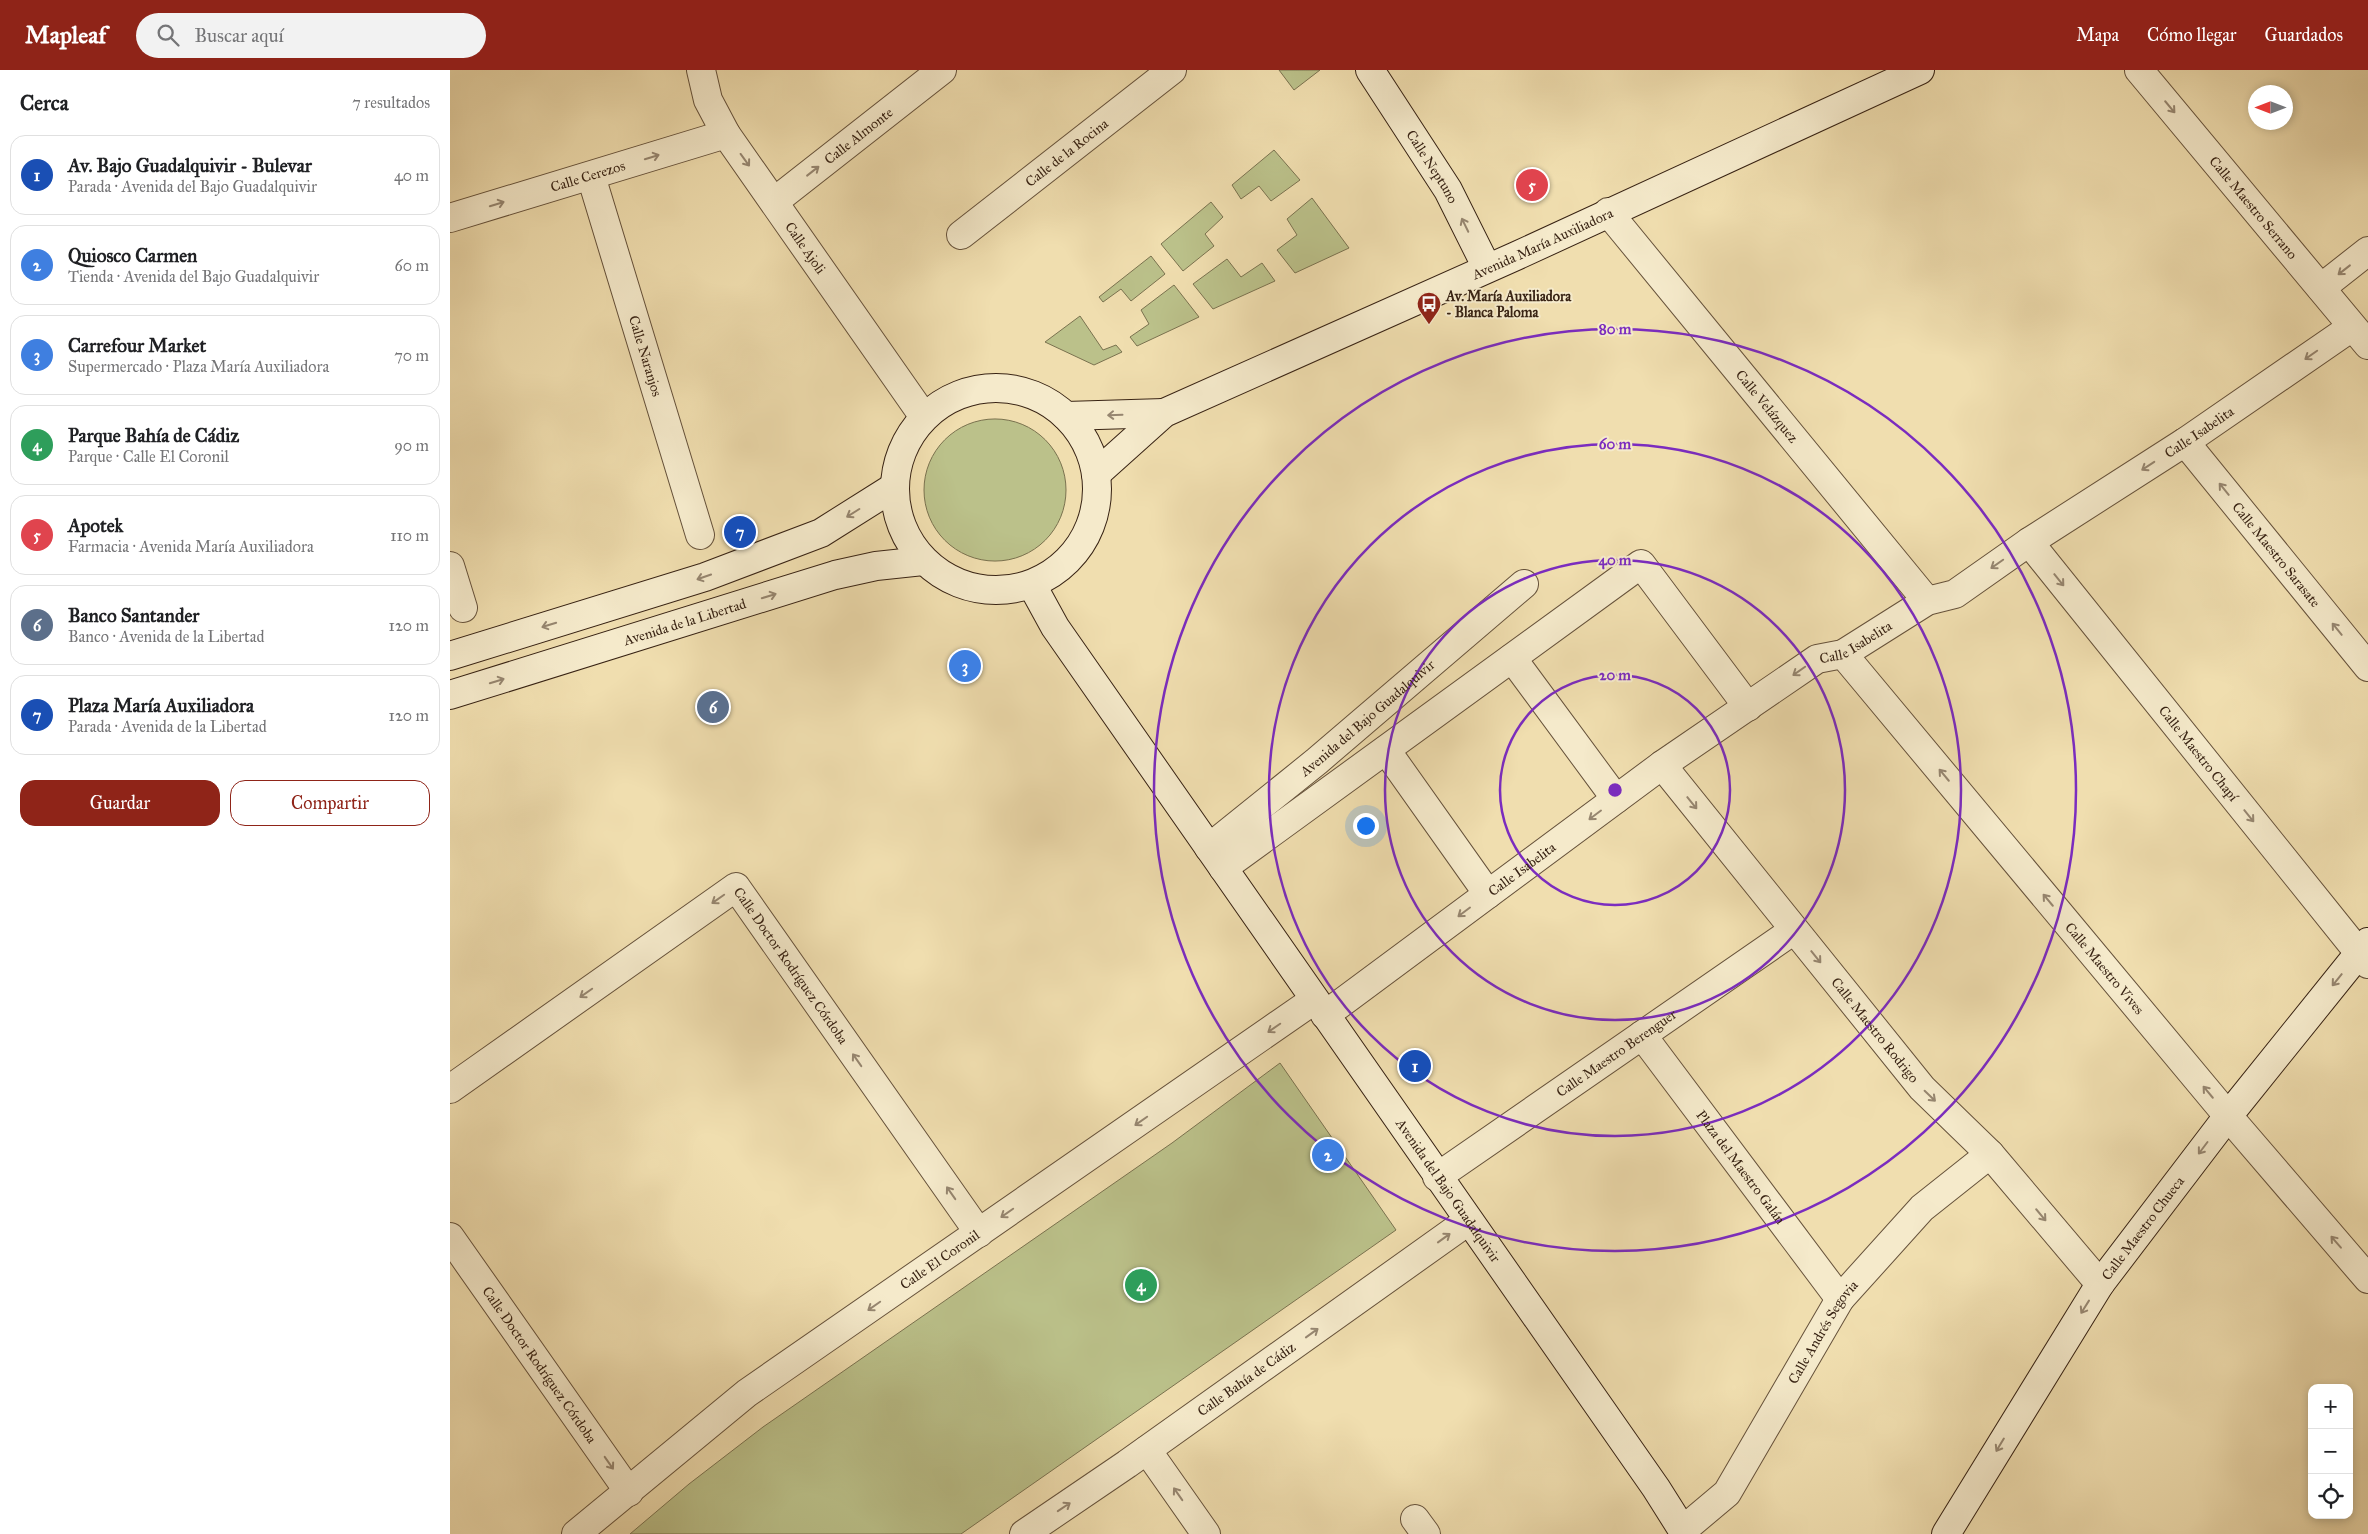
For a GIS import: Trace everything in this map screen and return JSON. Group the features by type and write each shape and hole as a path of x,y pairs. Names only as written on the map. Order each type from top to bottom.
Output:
{"street":[{"name":"Calle Ajoli","path":"701,70 708,100 726,134 775,201 924,417"},
{"name":"Calle Almonte","path":"775,201 942,70"},
{"name":"Calle de la Rocina","path":"961,235 1172,70"},
{"name":"Calle Neptuno","path":"1370,70 1448,190 1487,268"},
{"name":"Avenida María Auxiliadora","path":"1096,474 1164,413 1920,70"},
{"name":"Calle Maestro Serrano","path":"2138,70 2360,336"},
{"name":"Calle Cerezos","path":"450,218 726,134"},
{"name":"Calle Naranjos","path":"591,176 700,535"},
{"name":"Calle Velázquez","path":"1608,212 1927,601"},
{"path":"2321,288 2368,251"},
{"name":"Calle Isabelita","path":"1320,1008 1488,894 1662,765 1817,659 1843,654 1927,601 1955,594 2029,542 2185,442 2360,336"},
{"path":"979,388 1011,388 1041,398 1066,416 1086,442 1096,474 1097,502 1090,528 1076,552 1057,571 1032,585 1004,591 974,589 947,579 923,561 907,539 897,514 894,487 908,437 924,417 949,398 979,388"},
{"name":"Avenida María Auxiliadora","path":"1066,416 1164,413"},
{"name":"Calle Maestro Sarasate","path":"2185,442 2368,667"},
{"path":"450,656 705,577 821,533 894,487"},
{"name":"Calle Maestro Chapí","path":"2029,542 2365,953"},
{"name":"Avenida de la Libertad","path":"450,695 836,575 876,566 923,561"},
{"path":"1216,858 1386,750 1642,564 1748,707"},
{"path":"450,566 463,608"},
{"name":"Avenida del Bajo Guadalquivir","path":"1216,858 1317,761 1524,584"},
{"name":"Avenida del Bajo Guadalquivir","path":"1032,585 1055,627 1437,1177 1656,1488 1684,1532"},
{"name":"Calle Maestro Vives","path":"1843,654 2228,1116 2368,1279"},
{"path":"1512,658 1616,799"},
{"path":"1386,750 1488,894"},
{"name":"Calle Maestro Rodrigo","path":"1662,765 1922,1088 1990,1154 2100,1284"},
{"name":"Calle Doctor Rodríguez Córdoba","path":"450,1089 736,887 979,1233"},
{"name":"Calle Maestro Berenguer","path":"1437,1177 1794,930"},
{"name":"Calle Maestro Chueca","path":"1946,1534 2100,1284 2228,1116 2365,953"},
{"name":"Calle El Coronil","path":"576,1534 747,1393 979,1233 1320,1008"},
{"name":"Plaza del Maestro Galán","path":"1642,1035 1840,1299"},
{"name":"Calle Andrés Segovia","path":"1684,1532 1727,1493 1840,1299 1922,1208 1990,1154"},
{"name":"Calle Bahía de Cádiz","path":"1024,1534 1147,1450 1468,1221"},
{"name":"Calle Doctor Rodríguez Córdoba","path":"450,1237 629,1492"},
{"path":"1147,1450 1206,1534"}],"green space":[{"path":"1279,70 1320,70 1294,90"},
{"path":"1274,150 1300,180 1271,201 1259,186 1241,199 1232,185"},
{"path":"1312,198 1349,248 1295,273 1277,250 1297,235 1287,219"},
{"path":"1211,202 1223,217 1205,234 1214,246 1183,271 1161,244"},
{"path":"1151,256 1165,274 1131,301 1121,289 1103,302 1099,297"},
{"path":"1227,259 1241,277 1262,263 1275,281 1213,309 1193,284"},
{"path":"1174,285 1199,317 1137,346 1130,337 1149,324 1141,310"},
{"path":"1080,316 1103,350 1116,345 1122,352 1094,365 1045,342"},
{"path":"995,419 1009,420 1022,424 1035,431 1045,440 1054,450 1061,463 1065,476 1065,504 1061,517 1054,530 1045,540 1035,549 1022,556 1009,560 995,561 981,560 968,556 955,549 945,540 936,530 929,517 925,504 924,490 925,476 929,463 936,450 945,440 955,431 968,424 981,420"},
{"path":"1280,1063 1396,1230 961,1534 630,1534 689,1484 763,1427 1172,1143"}],"place":[{"name":"Apotek","path":"1532,185"},
{"name":"Av. María Auxiliadora - Blanca Paloma","path":"1429,325"},
{"name":"Plaza María Auxiliadora","path":"740,532"},
{"name":"Carrefour Market","path":"965,666"},
{"name":"Banco Santander","path":"713,707"},
{"name":"Av. Bajo Guadalquivir - Bulevar","path":"1415,1066"},
{"name":"Quiosco Carmen","path":"1328,1155"},
{"name":"Parque Bahía de Cádiz","path":"1141,1285"}]}
